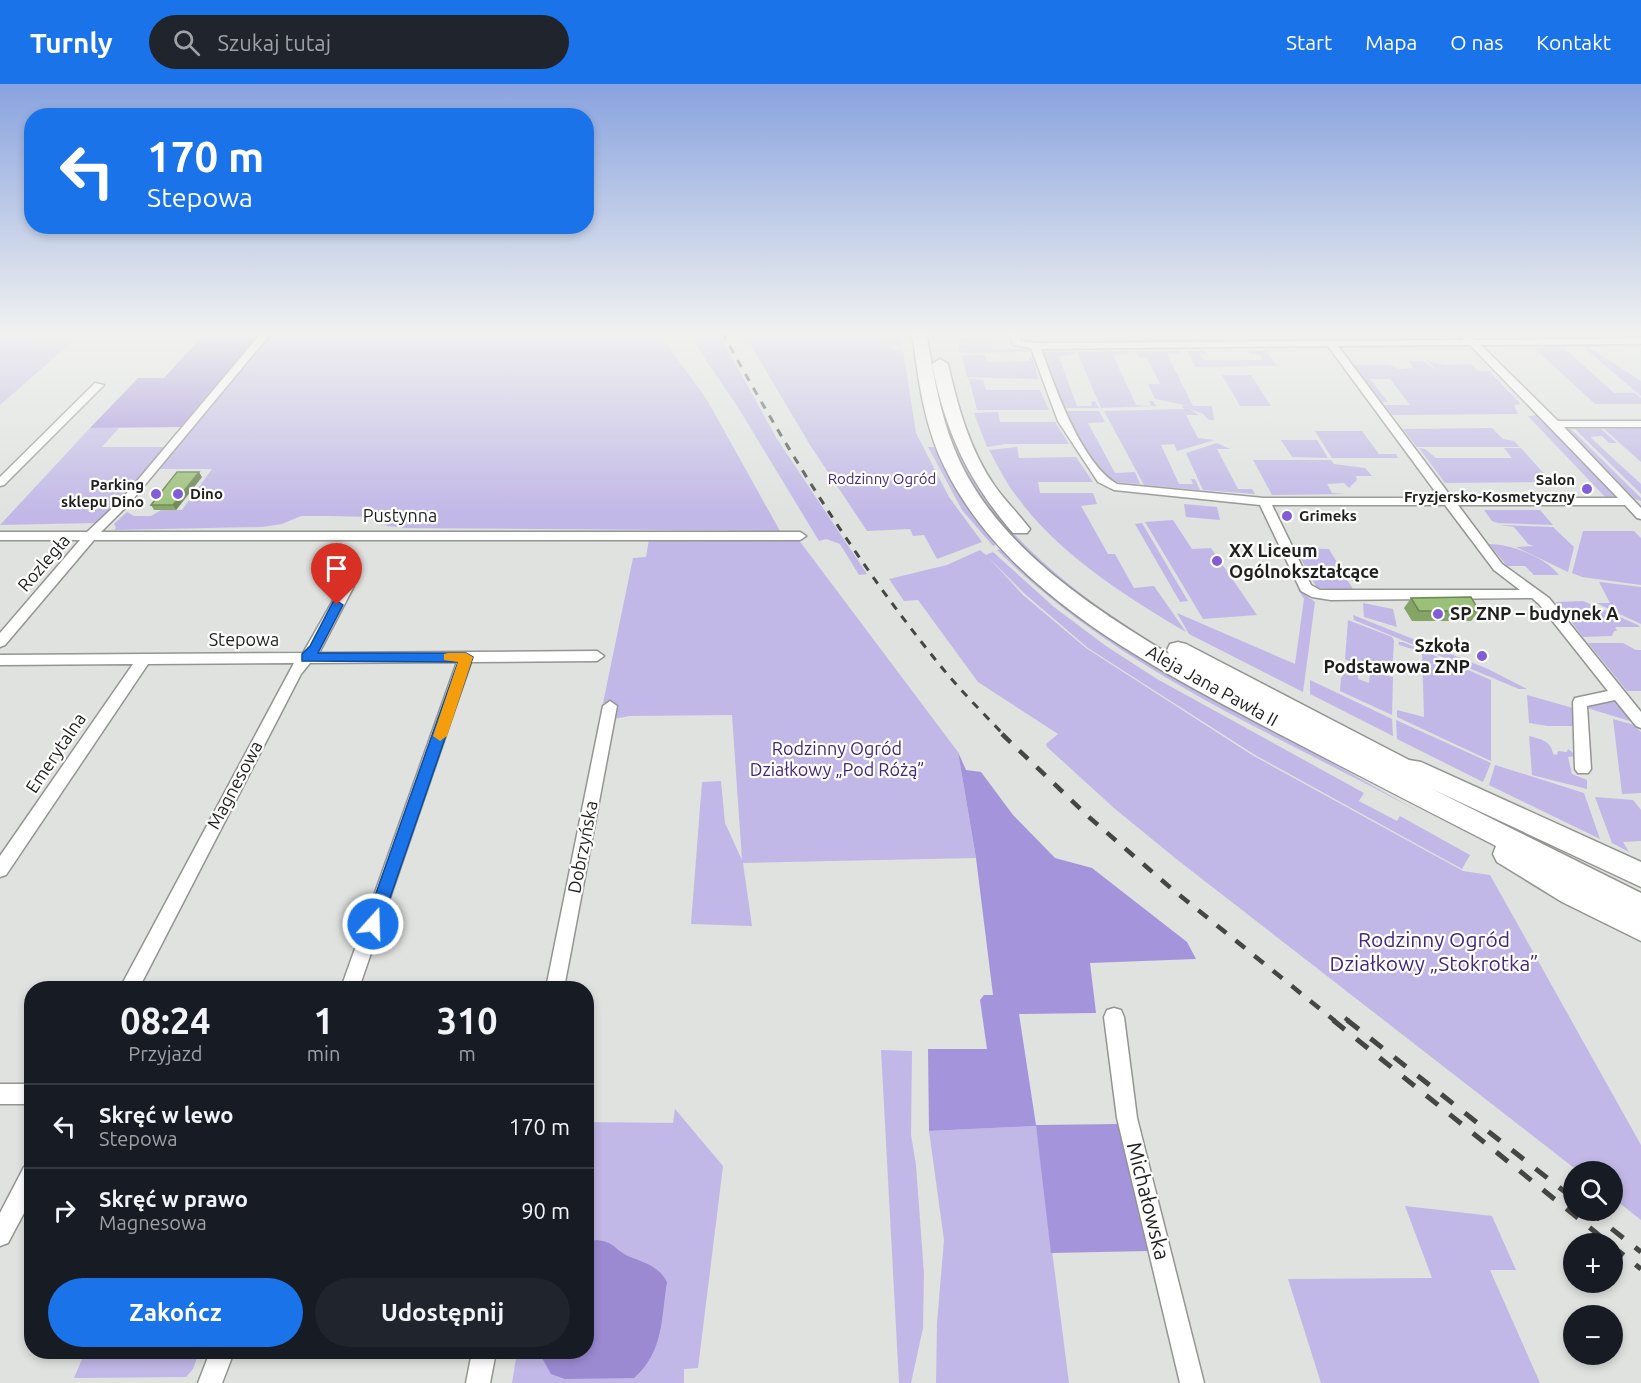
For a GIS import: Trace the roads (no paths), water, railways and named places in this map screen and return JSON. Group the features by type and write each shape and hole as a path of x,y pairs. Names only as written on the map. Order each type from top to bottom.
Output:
{"main road":[{"name":"Aleja Jana Pawła II","path":"929,393 934,419 950,460 985,514 1031,564 1094,615 1164,661 1385,778 1641,907"},
{"name":"Aleja Jana Pawła II","path":"946,393 962,448 992,496 1033,543 1088,591 1161,640 1641,892"},
{"path":"1367,749 1482,799 1641,874"},
{"path":"1385,778 1572,893 1641,928"}],"street":[{"path":"0,483 91,393"},
{"name":"Rozległa","path":"0,642 92,534 124,502 216,393"},
{"path":"1052,393 1063,421 1102,480 1114,487 1264,502 1627,501"},
{"path":"1368,393 1498,567 1544,601 1641,722"},
{"path":"1523,393 1641,515"},
{"path":"1555,424 1641,424"},
{"path":"1264,502 1306,588 1317,594 1331,597 1535,594"},
{"name":"Pustynna","path":"0,536 92,534 800,536"},
{"name":"Magnesowa","path":"133,981 295,670 315,648 348,586"},
{"name":"Stepowa","path":"0,660 597,656"},
{"path":"353,981 466,657"},
{"name":"Emerytalna","path":"0,870 144,659"},
{"path":"1583,770 1580,702 1618,694"},
{"name":"Dobrzyńska","path":"556,981 610,706"},
{"name":"Michałowska","path":"1114,1017 1127,1118 1192,1383"},
{"path":"0,1094 24,1094"},
{"path":"0,1235 24,1190"},
{"path":"210,1383 219,1359"},
{"path":"478,1383 483,1359"}],"railway":[{"path":"757,393 796,461 879,585 947,673 1004,735"},
{"path":"1002,734 1090,818 1172,889 1335,1021"},
{"path":"1345,1018 1349,1021"},
{"path":"1333,1020 1596,1233"},
{"path":"1347,1020 1563,1190"},
{"path":"1602,1221 1641,1252"},
{"path":"1623,1255 1641,1269"}],"place":[{"name":"Salon Fryzjersko-Kosmetyczny","path":"1587,489"},
{"name":"Parking sklepu Dino","path":"156,494"},
{"name":"Dino","path":"178,494"},
{"name":"Grimeks","path":"1287,516"},
{"name":"XX Liceum Ogólnokształcące","path":"1217,561"},
{"name":"SP ZNP – budynek A","path":"1438,614"},
{"name":"Szkoła Podstawowa ZNP","path":"1482,656"}],"park label":[{"name":"Rodzinny Ogród","path":"882,479"},
{"name":"Rodzinny Ogród Działkowy „Pod Różą”","path":"837,759"},
{"name":"Rodzinny Ogród Działkowy „Stokrotka”","path":"1434,952"}]}
